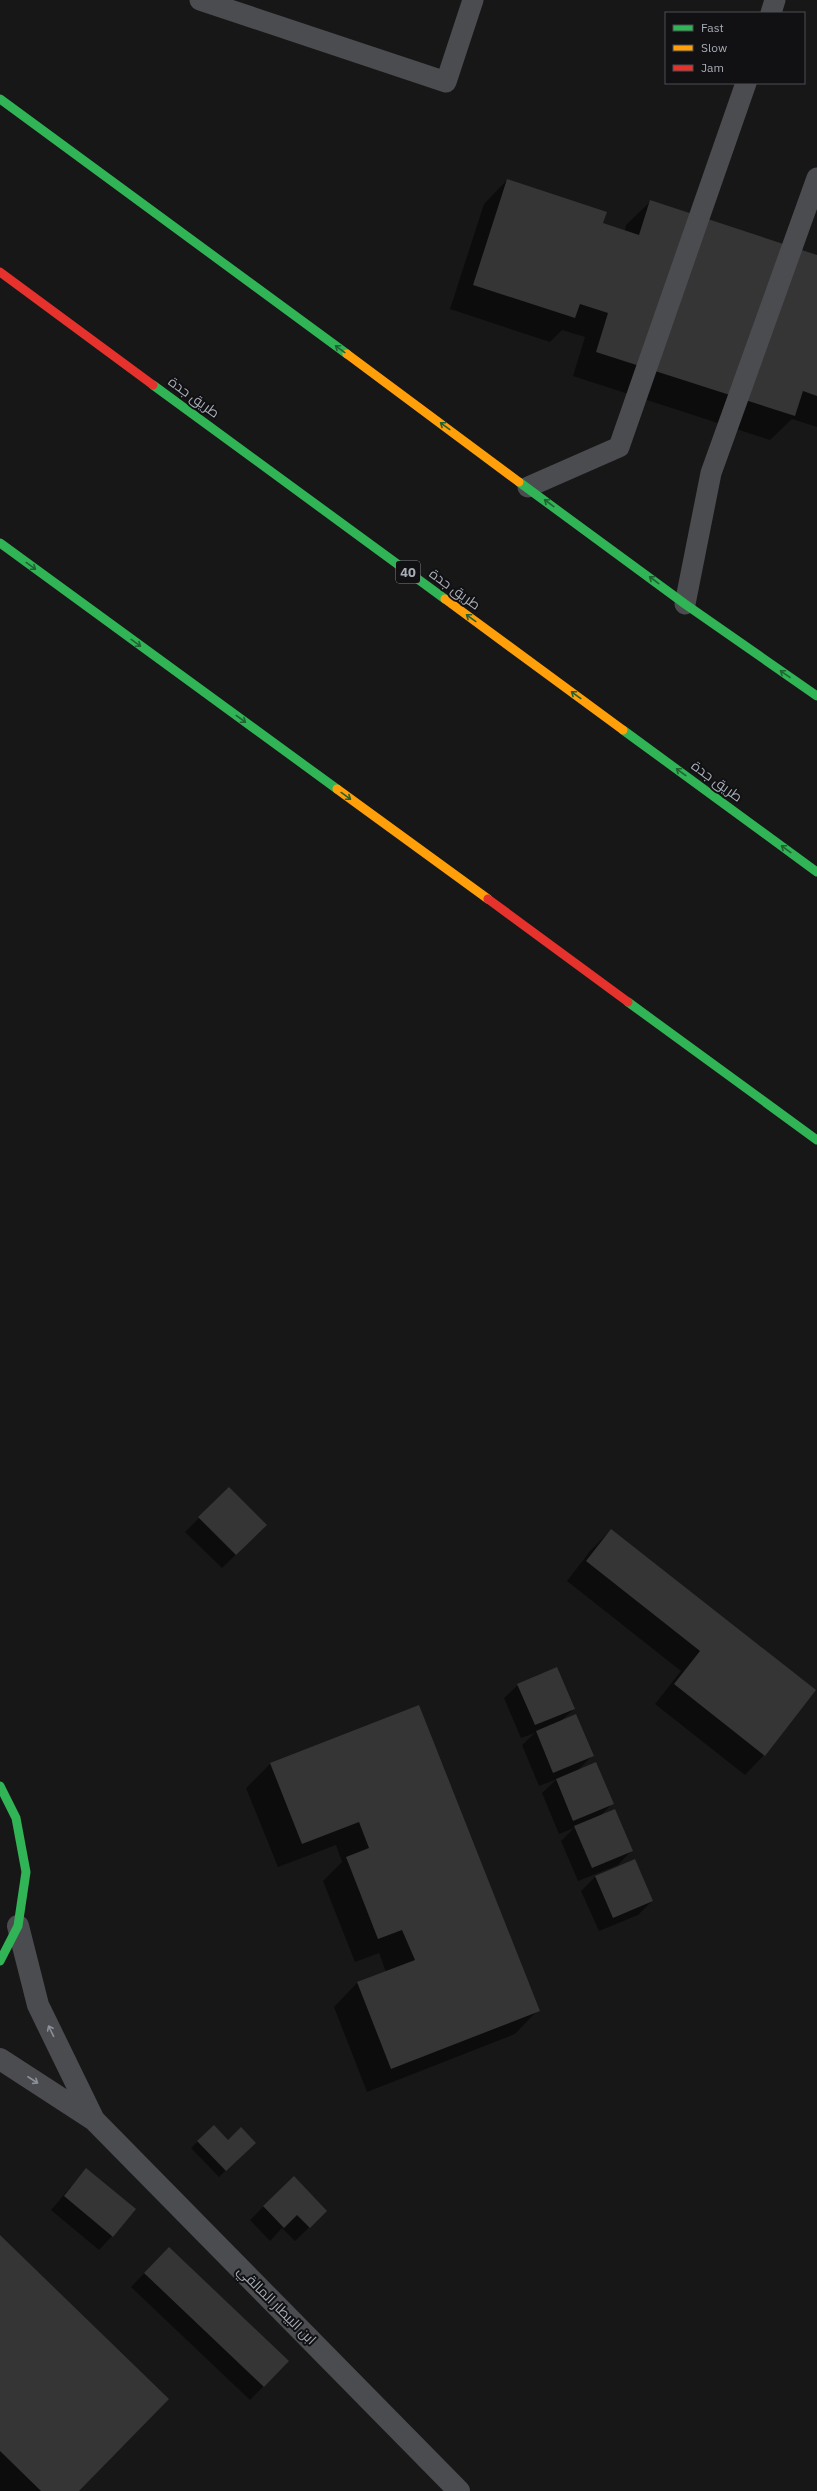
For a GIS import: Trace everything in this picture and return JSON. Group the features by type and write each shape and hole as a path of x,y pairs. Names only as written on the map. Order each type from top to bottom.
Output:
{"main road":[{"path":"0,99 685,604 817,696"},
{"name":"طريق جدة","path":"0,272 817,872"},
{"path":"0,543 817,1140"},
{"path":"0,1786 16,1818 26,1872 18,1926 0,1962"}],"street":[{"path":"18,1926 38,2005 94,2120"},
{"path":"0,2059 94,2120"},
{"name":"ابن البيطار المالقي","path":"94,2120 459,2491"}],"lane":[{"path":"200,0 446,82 473,0"},
{"path":"771,12 775,0"},
{"path":"528,487 619,447 746,84"},
{"path":"685,604 711,473 817,178"}],"building":[{"path":"507,179 607,212 603,223 639,235 650,200 817,255 817,396 803,391 795,416 596,352 608,313 580,304 575,318 473,285"},
{"path":"229,1487 267,1525 236,1555 198,1517"},
{"path":"611,1529 816,1690 765,1756 674,1684 700,1651 586,1561"},
{"path":"557,1667 575,1709 535,1725 517,1684"},
{"path":"419,1705 540,2011 391,2069 357,1982 415,1960 402,1930 378,1939 346,1857 369,1848 359,1822 302,1844 270,1763"},
{"path":"576,1714 594,1756 553,1773 536,1731"},
{"path":"596,1762 614,1804 573,1821 556,1779"},
{"path":"615,1809 633,1851 592,1868 574,1826"},
{"path":"635,1859 653,1901 613,1918 595,1876"},
{"path":"214,2125 228,2140 241,2127 256,2143 226,2171 197,2141"},
{"path":"86,2168 136,2209 113,2237 64,2196"},
{"path":"294,2176 327,2211 310,2228 297,2215 284,2228 263,2206"},
{"path":"0,2235 169,2399 79,2491 41,2491 0,2451"},
{"path":"169,2247 289,2361 264,2387 144,2273"}],"traffic: fast":[{"path":"0,99 347,354"},
{"path":"153,385 445,599"},
{"path":"519,482 685,604 817,696"},
{"path":"0,543 337,789"},
{"path":"623,730 817,872"},
{"path":"628,1002 817,1140"},
{"path":"0,1786 16,1818 26,1872 18,1926 0,1961"}],"traffic: slow":[{"path":"347,354 519,482"},
{"path":"445,599 623,730"},
{"path":"337,789 488,899"}],"traffic: jam":[{"path":"0,272 153,385"},
{"path":"488,899 628,1002"}]}
